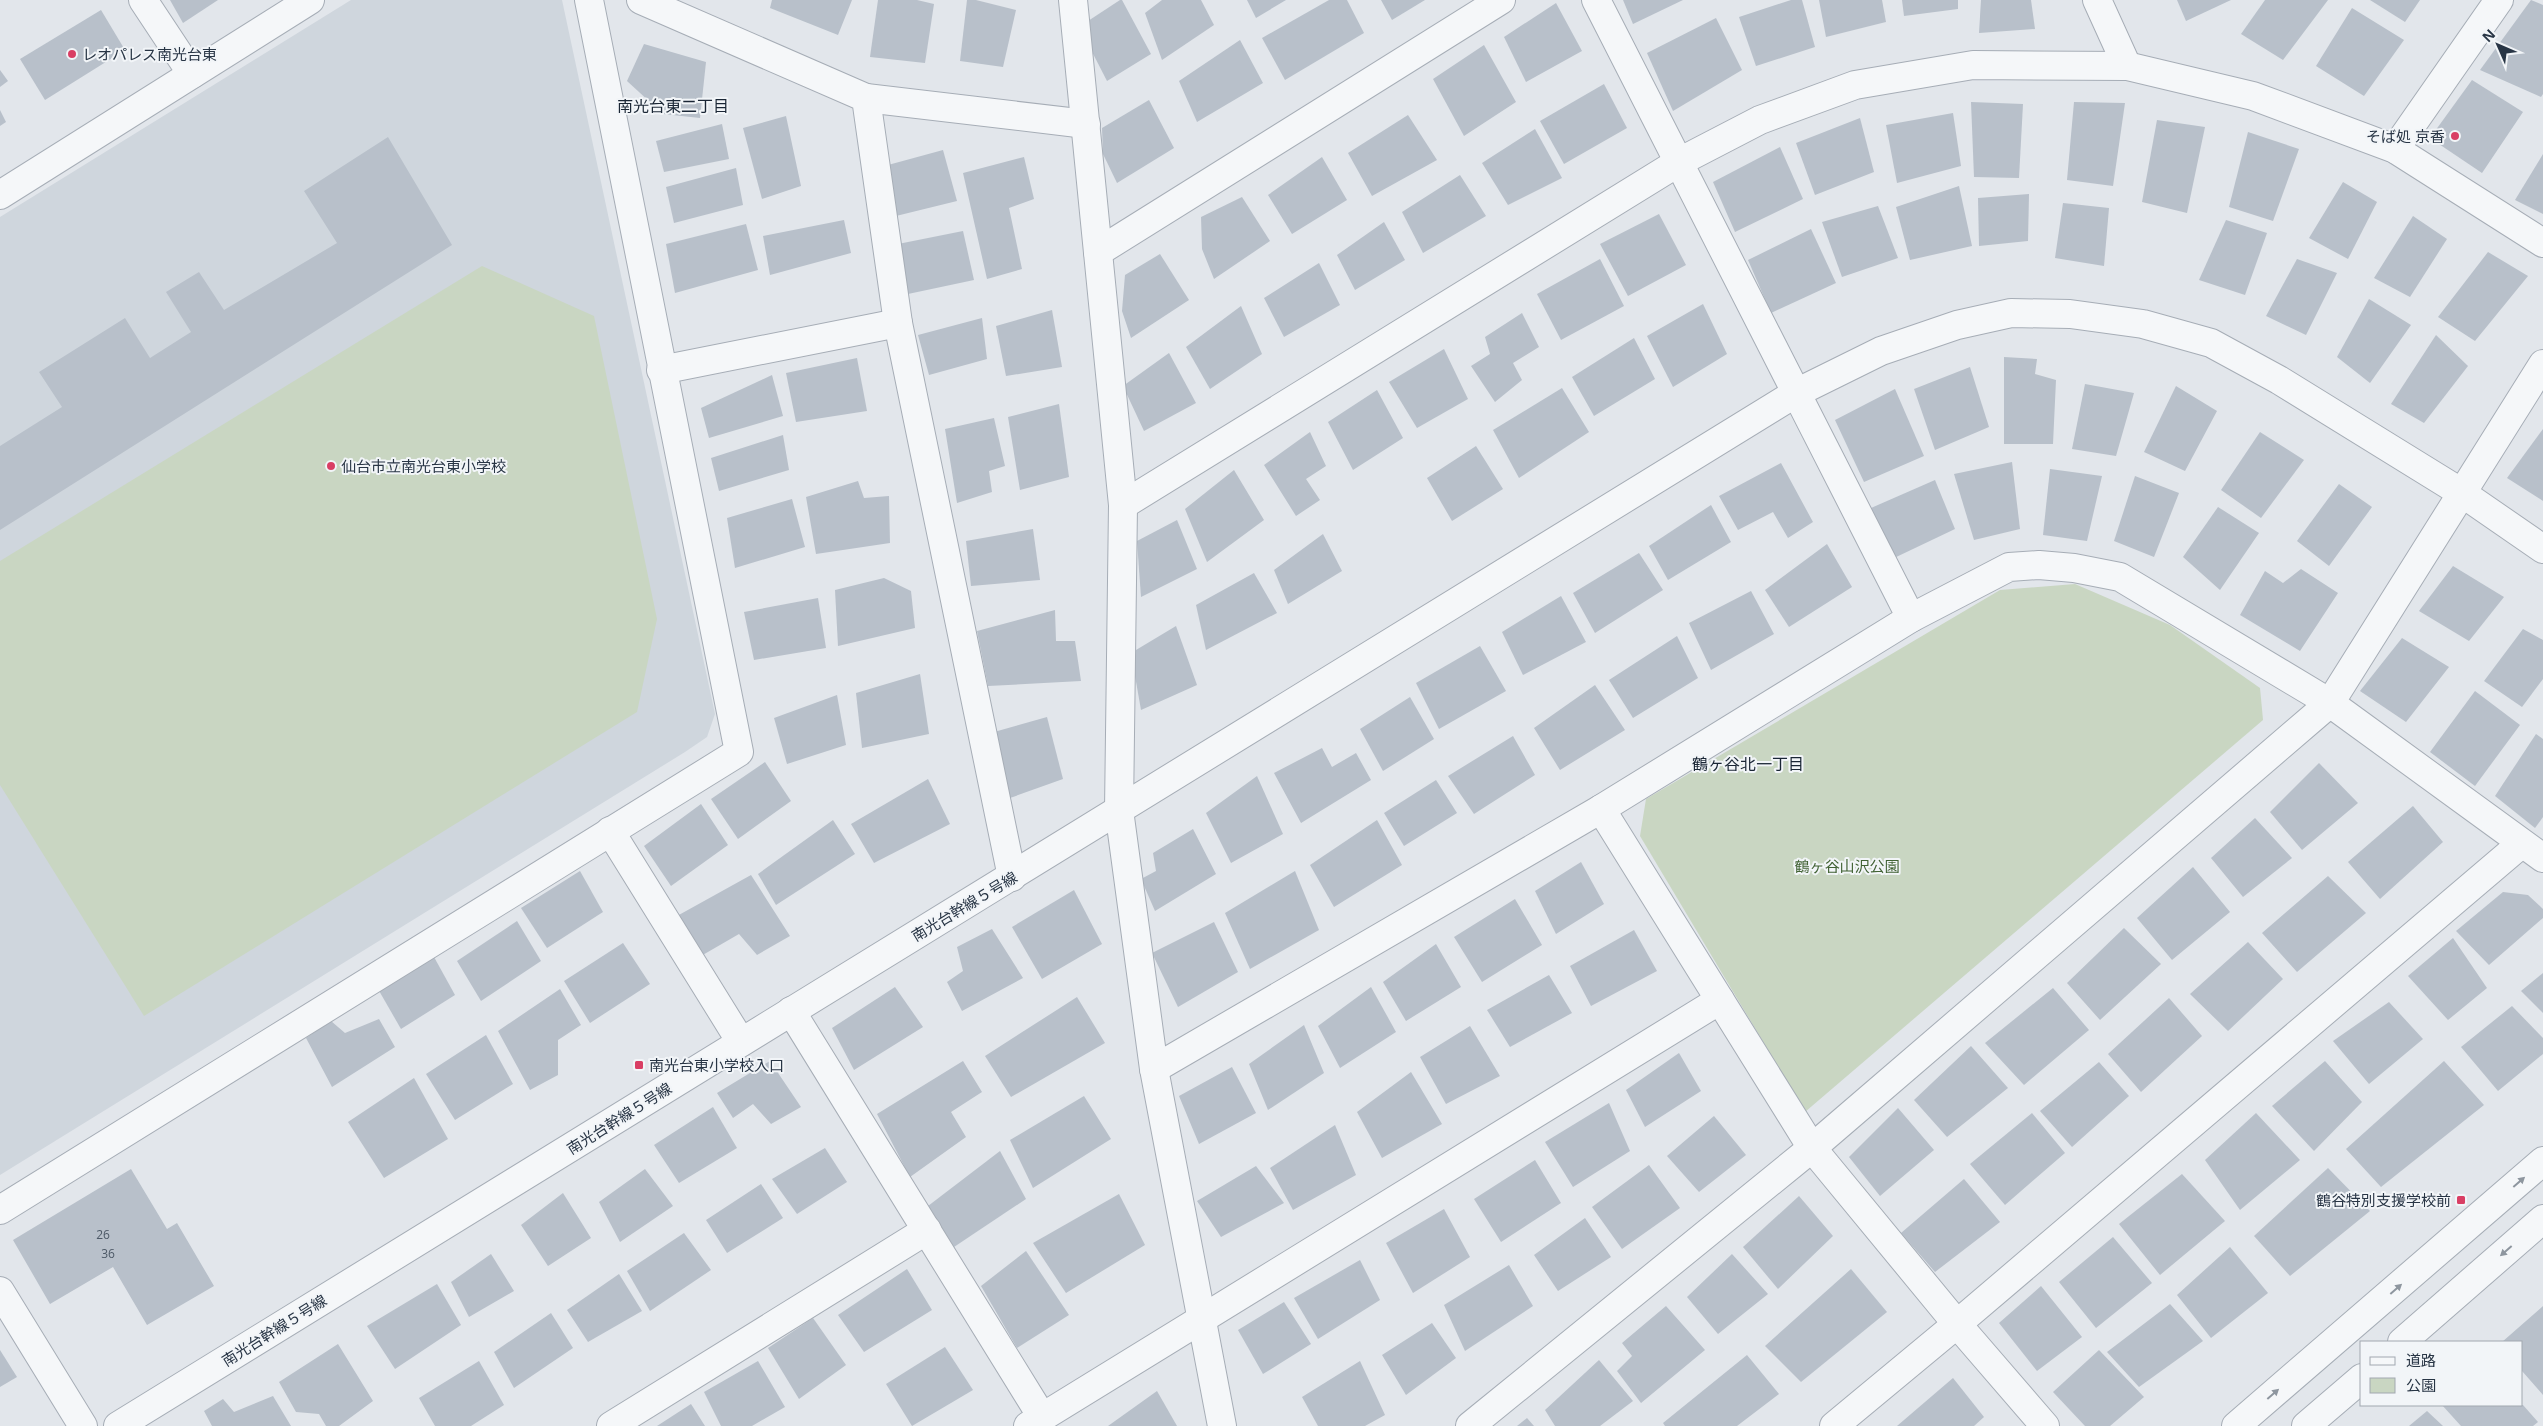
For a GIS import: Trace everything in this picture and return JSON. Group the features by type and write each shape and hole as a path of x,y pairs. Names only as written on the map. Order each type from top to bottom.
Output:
{"street":[{"path":"143,0 192,74"},
{"path":"0,195 310,0"},
{"path":"0,1210 738,752 589,0"},
{"path":"641,0 866,98 1086,124"},
{"path":"1073,0 1123,505 1119,810 1154,1069 1222,1426"},
{"path":"1098,252 1501,0"},
{"path":"1596,0 1911,618"},
{"path":"2097,0 2127,66"},
{"path":"2395,149 2499,0"},
{"path":"1123,505 1678,162 1760,120 1855,85 1973,65 2127,66 2253,96 2395,149 2543,244"},
{"path":"866,98 898,323 1012,877"},
{"name":"南光台幹線５号線","path":"118,1426 1796,393 1881,351 1956,325 2011,313 2070,314 2143,324 2212,343 2279,380 2462,493 2543,549"},
{"path":"661,370 898,323"},
{"path":"1470,1426 1812,1148 2330,703 2543,364"},
{"path":"1154,1069 1601,809 1911,618 2009,567 2039,565 2083,570 2120,577 2330,703 2532,851 1834,1426"},
{"path":"1601,809 1812,1148 2045,1426"},
{"path":"610,831 741,1042"},
{"path":"791,1012 927,1230 1035,1421 1720,1000"},
{"path":"2236,1426 2543,1161"},
{"path":"2403,1341 2543,1219"},
{"path":"611,1426 927,1230"},
{"path":"0,1291 83,1426"},
{"path":"2316,1423 2360,1380"}],"shaded area":[{"name":"仙台市立南光台東小学校","path":"351,0 562,0 715,714 707,737 685,752 0,1175 0,217"}],"green space":[{"path":"482,266 594,316 657,619 637,712 144,1016 0,785 0,561"},
{"name":"鶴ヶ谷山沢公園","path":"2075,584 2170,625 2260,688 2263,720 1805,1112 1640,836 1646,799 2000,590"}],"building":[{"path":"170,0 218,0 183,23"},
{"path":"772,0 852,0 838,35 770,8"},
{"path":"878,0 917,0 934,4 925,63 870,57"},
{"path":"967,0 976,0 1016,10 1003,67 960,61"},
{"path":"1122,0 1151,54 1107,81 1087,42 1088,21"},
{"path":"1162,0 1201,0 1214,25 1162,60 1145,13"},
{"path":"1247,0 1286,0 1256,18"},
{"path":"1329,0 1347,0 1364,33 1285,80 1262,38"},
{"path":"1381,0 1425,0 1392,20"},
{"path":"1623,0 1683,0 1633,24"},
{"path":"1791,0 1802,0 1815,47 1756,66 1739,17"},
{"path":"1819,0 1882,0 1886,22 1826,37"},
{"path":"1902,0 1958,0 1958,9 1904,16"},
{"path":"1981,0 2031,0 2035,29 1979,33"},
{"path":"2177,0 2231,0 2186,21"},
{"path":"2265,0 2328,0 2283,60 2241,34"},
{"path":"2370,0 2420,0 2405,22"},
{"path":"2531,0 2543,5 2543,94 2541,97 2480,70"},
{"path":"1556,3 1582,51 1526,82 1504,37"},
{"path":"2352,8 2404,40 2364,96 2316,66"},
{"name":"レオパレス南光台東","path":"101,10 125,50 45,100 20,59"},
{"path":"1716,18 1742,70 1673,111 1647,53"},
{"path":"1240,40 1263,83 1197,122 1179,81"},
{"path":"644,44 706,62 700,118 663,114 627,81"},
{"path":"1484,45 1516,102 1464,136 1433,79"},
{"path":"0,70 8,81 0,87"},
{"path":"2472,80 2523,112 2482,173 2430,138"},
{"path":"1604,84 1627,128 1564,164 1540,121"},
{"path":"1149,100 1174,148 1117,183 1103,154 1102,128"},
{"path":"1971,102 2023,104 2019,178 1974,177"},
{"path":"2074,102 2125,103 2113,186 2067,180"},
{"path":"0,110 6,122 0,126"},
{"path":"1953,113 1961,166 1897,183 1886,125"},
{"path":"1408,115 1437,160 1372,196 1348,153"},
{"path":"786,116 801,186 762,199 743,128"},
{"path":"1860,118 1874,172 1815,195 1796,143"},
{"path":"2157,120 2205,127 2187,213 2142,202"},
{"path":"722,124 729,159 664,172 656,141"},
{"path":"1535,129 1562,178 1508,205 1482,163"},
{"path":"2248,132 2299,149 2273,221 2229,207"},
{"path":"388,137 452,245 0,530 0,446 62,407 39,372 125,318 150,358 191,332 166,292 199,272 224,310 337,243 304,191"},
{"path":"1780,147 1803,199 1735,232 1713,182"},
{"path":"943,150 957,201 896,216 888,165"},
{"path":"2543,154 2543,214 2515,200"},
{"path":"1024,157 1034,199 1009,208 1022,269 987,279 963,173"},
{"path":"1322,157 1347,200 1292,234 1268,195"},
{"path":"736,168 743,205 674,223 666,187"},
{"path":"1460,175 1486,216 1423,253 1402,212"},
{"path":"2343,182 2377,202 2348,259 2309,238"},
{"path":"1959,186 1972,246 1910,260 1896,207"},
{"path":"2029,194 2028,241 1979,246 1978,198"},
{"path":"1242,197 1270,241 1214,279 1202,249 1201,217"},
{"path":"2063,203 2109,208 2104,266 2055,258"},
{"path":"1878,206 1898,258 1842,277 1822,222"},
{"path":"1659,214 1686,265 1628,296 1600,244"},
{"path":"2413,216 2447,239 2410,297 2374,278"},
{"path":"844,220 851,253 770,275 763,236"},
{"path":"2226,220 2267,233 2245,295 2199,280"},
{"path":"1384,222 1405,260 1355,290 1337,255"},
{"path":"746,224 758,270 675,293 666,244"},
{"path":"1811,229 1836,283 1771,313 1748,260"},
{"path":"963,231 974,280 908,294 898,244"},
{"path":"2488,252 2528,276 2475,341 2438,317"},
{"path":"1160,254 1189,300 1131,338 1122,311 1125,275"},
{"path":"1600,259 1624,306 1561,340 1537,294"},
{"path":"2297,259 2337,273 2306,335 2266,316"},
{"path":"1319,263 1340,305 1284,337 1264,298"},
{"path":"2369,299 2411,325 2370,383 2337,357"},
{"path":"1703,304 1727,354 1673,387 1647,336"},
{"path":"1241,306 1262,354 1210,389 1186,347"},
{"path":"1052,310 1062,367 1006,376 996,326"},
{"path":"1522,313 1539,347 1513,363 1522,380 1495,402 1471,366 1490,354 1485,337"},
{"path":"982,318 987,359 929,375 918,335"},
{"path":"2436,335 2468,366 2424,423 2391,404"},
{"path":"1634,338 1655,379 1594,416 1572,377"},
{"path":"1444,349 1468,399 1417,428 1389,382"},
{"path":"1169,353 1196,403 1144,431 1123,386"},
{"path":"2004,357 2037,359 2035,374 2056,380 2053,444 2004,444"},
{"path":"857,358 867,411 796,422 786,373"},
{"path":"1970,367 1989,427 1935,450 1914,389"},
{"path":"772,375 783,416 709,438 701,408"},
{"path":"2085,384 2134,393 2116,456 2072,449"},
{"path":"2176,386 2217,411 2185,471 2144,452"},
{"path":"1562,388 1589,432 1519,478 1493,430"},
{"path":"1895,389 1924,456 1864,482 1835,420"},
{"path":"1377,390 1403,438 1353,470 1328,422"},
{"path":"1059,404 1069,477 1020,490 1008,417"},
{"path":"994,418 1005,466 989,471 992,492 957,503 945,429"},
{"path":"2543,429 2543,501 2507,478"},
{"path":"1310,432 1326,466 1306,479 1320,500 1296,516 1264,465"},
{"path":"2260,432 2304,460 2261,518 2221,490"},
{"path":"783,435 789,470 719,491 711,458"},
{"path":"1476,446 1503,489 1452,521 1427,478"},
{"path":"2012,462 2020,529 1974,540 1954,474"},
{"path":"1781,463 1813,522 1788,538 1773,512 1738,530 1719,496"},
{"path":"2050,469 2102,476 2087,541 2043,535"},
{"path":"1234,470 1264,520 1207,562 1185,509"},
{"path":"2135,476 2179,493 2154,557 2114,541"},
{"path":"1935,480 1955,529 1892,559 1871,508"},
{"path":"858,481 864,498 889,496 890,543 816,554 806,497"},
{"path":"2339,484 2372,507 2329,566 2297,541"},
{"path":"792,499 805,547 735,568 727,518"},
{"path":"1711,505 1731,542 1668,580 1649,546"},
{"path":"2218,507 2259,533 2220,590 2183,557"},
{"path":"1177,520 1197,569 1141,597 1137,541"},
{"path":"1033,529 1040,580 971,586 966,541"},
{"path":"1323,534 1342,571 1288,604 1274,570"},
{"path":"1827,544 1852,587 1789,627 1765,590"},
{"path":"1639,553 1663,590 1595,633 1573,593"},
{"path":"2453,566 2504,597 2469,641 2419,611"},
{"path":"2301,569 2338,593 2300,651 2240,615 2265,571 2283,583"},
{"path":"1254,573 1277,613 1206,650 1196,605"},
{"path":"884,578 911,591 915,628 838,646 835,590"},
{"path":"1751,591 1774,634 1711,670 1689,623"},
{"path":"1561,596 1586,642 1523,675 1502,632"},
{"path":"818,598 826,648 754,660 744,612"},
{"path":"1055,610 1056,641 1075,641 1081,681 988,686 977,631"},
{"path":"1176,626 1197,685 1141,710 1131,653"},
{"path":"2523,629 2543,640 2543,679 2522,707 2484,681"},
{"path":"1677,636 1698,678 1633,718 1609,680"},
{"path":"2402,638 2449,667 2406,722 2360,691"},
{"path":"1480,646 1506,691 1439,729 1416,683"},
{"path":"920,674 929,734 862,748 856,693"},
{"path":"1595,685 1625,730 1560,770 1534,728"},
{"path":"2475,691 2520,725 2475,786 2430,752"},
{"path":"837,695 846,745 787,764 774,718"},
{"path":"1410,697 1434,739 1383,771 1360,729"},
{"path":"1047,717 1063,779 1010,798 994,732"},
{"path":"2536,734 2543,739 2543,817 2535,828 2495,796"},
{"path":"1513,736 1535,775 1474,814 1448,776"},
{"path":"1322,748 1332,767 1356,753 1371,780 1301,823 1274,773"},
{"path":"765,762 791,801 738,839 711,799"},
{"path":"2319,763 2358,803 2302,850 2270,812"},
{"path":"1257,776 1283,834 1231,863 1206,813"},
{"path":"928,779 950,824 874,863 851,824"},
{"path":"1436,780 1457,813 1404,846 1384,813"},
{"path":"701,804 728,845 671,886 644,846"},
{"path":"2413,806 2443,842 2380,899 2348,862"},
{"path":"2255,818 2292,858 2243,897 2211,858"},
{"path":"833,820 855,854 776,905 758,874"},
{"path":"1377,820 1402,865 1334,907 1310,865"},
{"path":"1193,829 1216,874 1155,911 1141,879 1156,871 1153,853"},
{"path":"1581,862 1604,904 1556,934 1535,891"},
{"path":"2193,867 2230,912 2172,960 2137,918"},
{"path":"580,871 603,912 547,948 521,908"},
{"path":"1295,871 1319,930 1250,969 1225,913"},
{"path":"751,875 790,936 757,955 739,934 701,956 677,916"},
{"path":"2328,876 2366,913 2297,972 2262,933"},
{"path":"1074,890 1102,944 1042,979 1012,927"},
{"path":"2503,892 2528,895 2543,909 2543,918 2489,965 2456,931"},
{"path":"1515,899 1542,945 1482,982 1454,937"},
{"path":"517,921 541,961 481,1001 457,961"},
{"path":"1214,922 1238,972 1178,1007 1152,953"},
{"path":"2124,928 2161,964 2100,1020 2067,983"},
{"path":"992,929 1023,978 962,1011 947,982 963,971 957,947"},
{"path":"1634,930 1657,971 1591,1006 1570,966"},
{"path":"2453,938 2487,988 2448,1020 2408,976"},
{"path":"2248,942 2283,979 2228,1031 2190,994"},
{"path":"623,943 650,984 590,1023 564,981"},
{"path":"1436,944 1461,987 1406,1021 1383,982"},
{"path":"434,957 455,995 401,1029 378,989"},
{"path":"2543,973 2543,1013 2521,991"},
{"path":"1549,975 1572,1013 1510,1047 1487,1010"},
{"path":"895,987 923,1027 854,1070 832,1028"},
{"path":"1371,987 1396,1032 1340,1068 1318,1026"},
{"path":"2053,988 2089,1030 2024,1085 1985,1043"},
{"path":"560,989 581,1025 558,1040 558,1075 530,1090 498,1031"},
{"path":"1077,997 1105,1043 1011,1097 985,1056"},
{"path":"2169,998 2202,1036 2141,1092 2108,1054"},
{"path":"2389,1002 2423,1039 2369,1084 2333,1041"},
{"path":"2512,1006 2543,1038 2543,1054 2498,1091 2461,1047"},
{"path":"379,1019 395,1047 332,1087 306,1038 331,1021 345,1033"},
{"path":"1304,1025 1324,1073 1268,1110 1249,1064"},
{"path":"1470,1026 1500,1076 1446,1104 1420,1057"},
{"path":"486,1035 513,1084 455,1120 426,1074"},
{"path":"1971,1046 2008,1088 1947,1137 1914,1100"},
{"path":"1679,1053 1701,1091 1645,1127 1626,1090"},
{"path":"770,1061 801,1107 771,1124 753,1104 733,1118 717,1093"},
{"path":"963,1061 982,1092 951,1112 966,1137 910,1177 877,1114"},
{"path":"2325,1061 2362,1102 2314,1151 2272,1106"},
{"path":"2444,1061 2484,1105 2381,1187 2346,1149"},
{"path":"2099,1062 2129,1096 2072,1147 2040,1111"},
{"path":"1232,1067 1256,1113 1199,1144 1179,1096"},
{"path":"1411,1072 1442,1124 1382,1158 1357,1112"},
{"path":"414,1078 448,1139 384,1178 348,1122"},
{"path":"1084,1096 1111,1139 1033,1188 1010,1140"},
{"path":"1609,1103 1630,1151 1573,1187 1545,1142"},
{"path":"713,1107 737,1148 679,1183 654,1145"},
{"path":"1898,1108 1934,1150 1880,1196 1849,1157"},
{"path":"2032,1113 2065,1153 2005,1205 1970,1164"},
{"path":"2256,1113 2300,1160 2240,1210 2205,1160"},
{"path":"1714,1116 1746,1155 1699,1192 1667,1156"},
{"path":"1335,1125 1356,1175 1293,1210 1270,1168"},
{"path":"825,1148 847,1182 797,1214 772,1179"},
{"path":"1000,1151 1026,1199 954,1247 928,1206"},
{"path":"1535,1160 1561,1203 1501,1242 1474,1199"},
{"path":"1649,1165 1680,1208 1622,1249 1592,1207"},
{"path":"1256,1166 1284,1203 1221,1237 1197,1201"},
{"path":"2328,1168 2370,1211 2290,1276 2254,1236"},
{"path":"131,1169 167,1229 177,1223 214,1286 147,1325 113,1267 50,1304 13,1240"},
{"path":"645,1169 673,1206 620,1242 599,1202"},
{"path":"2182,1174 2225,1221 2160,1275 2119,1224"},
{"path":"1964,1179 2000,1222 1935,1272 1901,1233"},
{"path":"761,1184 783,1218 727,1253 706,1220"},
{"path":"563,1193 591,1238 548,1266 521,1225"},
{"path":"1119,1194 1145,1245 1066,1293 1033,1243"},
{"path":"1799,1196 1833,1236 1778,1289 1743,1247"},
{"path":"1444,1209 1470,1257 1413,1293 1386,1243"},
{"path":"1585,1218 1611,1257 1558,1291 1534,1255"},
{"path":"684,1233 711,1270 650,1311 627,1271"},
{"path":"2113,1237 2152,1283 2096,1328 2059,1282"},
{"path":"2230,1247 2268,1293 2211,1338 2177,1295"},
{"path":"1026,1251 1069,1315 1017,1348 981,1286"},
{"path":"491,1254 514,1291 469,1317 451,1282"},
{"path":"1732,1254 1768,1294 1718,1334 1687,1297"},
{"path":"1360,1260 1380,1300 1318,1339 1294,1298"},
{"path":"1509,1265 1533,1306 1465,1351 1444,1305"},
{"path":"907,1269 932,1310 864,1352 838,1315"},
{"path":"1851,1269 1887,1312 1801,1382 1765,1346"},
{"path":"619,1274 642,1311 588,1342 567,1310"},
{"path":"437,1284 461,1325 395,1369 367,1326"},
{"path":"2041,1286 2082,1337 2037,1371 1999,1323"},
{"path":"1284,1302 1311,1344 1263,1374 1238,1330"},
{"path":"2170,1304 2203,1341 2139,1387 2107,1352"},
{"path":"1666,1306 1705,1350 1641,1403 1617,1371 1632,1356 1622,1343"},
{"path":"2543,1306 2543,1395 2523,1372 2523,1341 2503,1341"},
{"path":"551,1313 573,1348 514,1388 494,1352"},
{"path":"813,1318 846,1365 799,1399 768,1348"},
{"path":"1432,1323 1456,1358 1406,1395 1382,1355"},
{"path":"338,1344 373,1401 339,1426 326,1426 319,1414 296,1412 279,1382"},
{"path":"945,1347 973,1390 912,1426 886,1384"},
{"path":"0,1350 17,1377 0,1387"},
{"path":"2099,1350 2144,1397 2110,1426 2085,1426 2053,1392"},
{"path":"1747,1355 1779,1394 1737,1426 1665,1426 1663,1423"},
{"path":"1599,1360 1633,1401 1600,1426 1555,1426 1545,1410"},
{"path":"479,1361 504,1405 471,1426 435,1426 419,1398"},
{"path":"758,1361 785,1407 752,1426 721,1426 704,1392"},
{"path":"1360,1361 1385,1415 1365,1426 1318,1426 1302,1397"},
{"path":"1953,1378 1984,1417 1974,1426 1897,1426"},
{"path":"1157,1391 1177,1426 1108,1426"},
{"path":"273,1396 291,1426 212,1426 204,1411 223,1399 234,1412"},
{"path":"691,1404 705,1426 657,1426"},
{"path":"2523,1405 2538,1422 2533,1426 2461,1426 2443,1406"},
{"path":"2427,1411 2443,1426 2409,1426"},
{"path":"1527,1418 1534,1426 1517,1426"}],"place":[{"name":"レオパレス南光台東","path":"72,54"},
{"name":"そば処 京香","path":"2455,136"},
{"name":"仙台市立南光台東小学校","path":"331,466"},
{"name":"南光台東小学校入口","path":"639,1065"},
{"name":"鶴谷特別支援学校前","path":"2461,1200"}],"district":[{"name":"南光台東二丁目","path":"673,106"},
{"name":"鶴ヶ谷北一丁目","path":"1748,764"}]}
